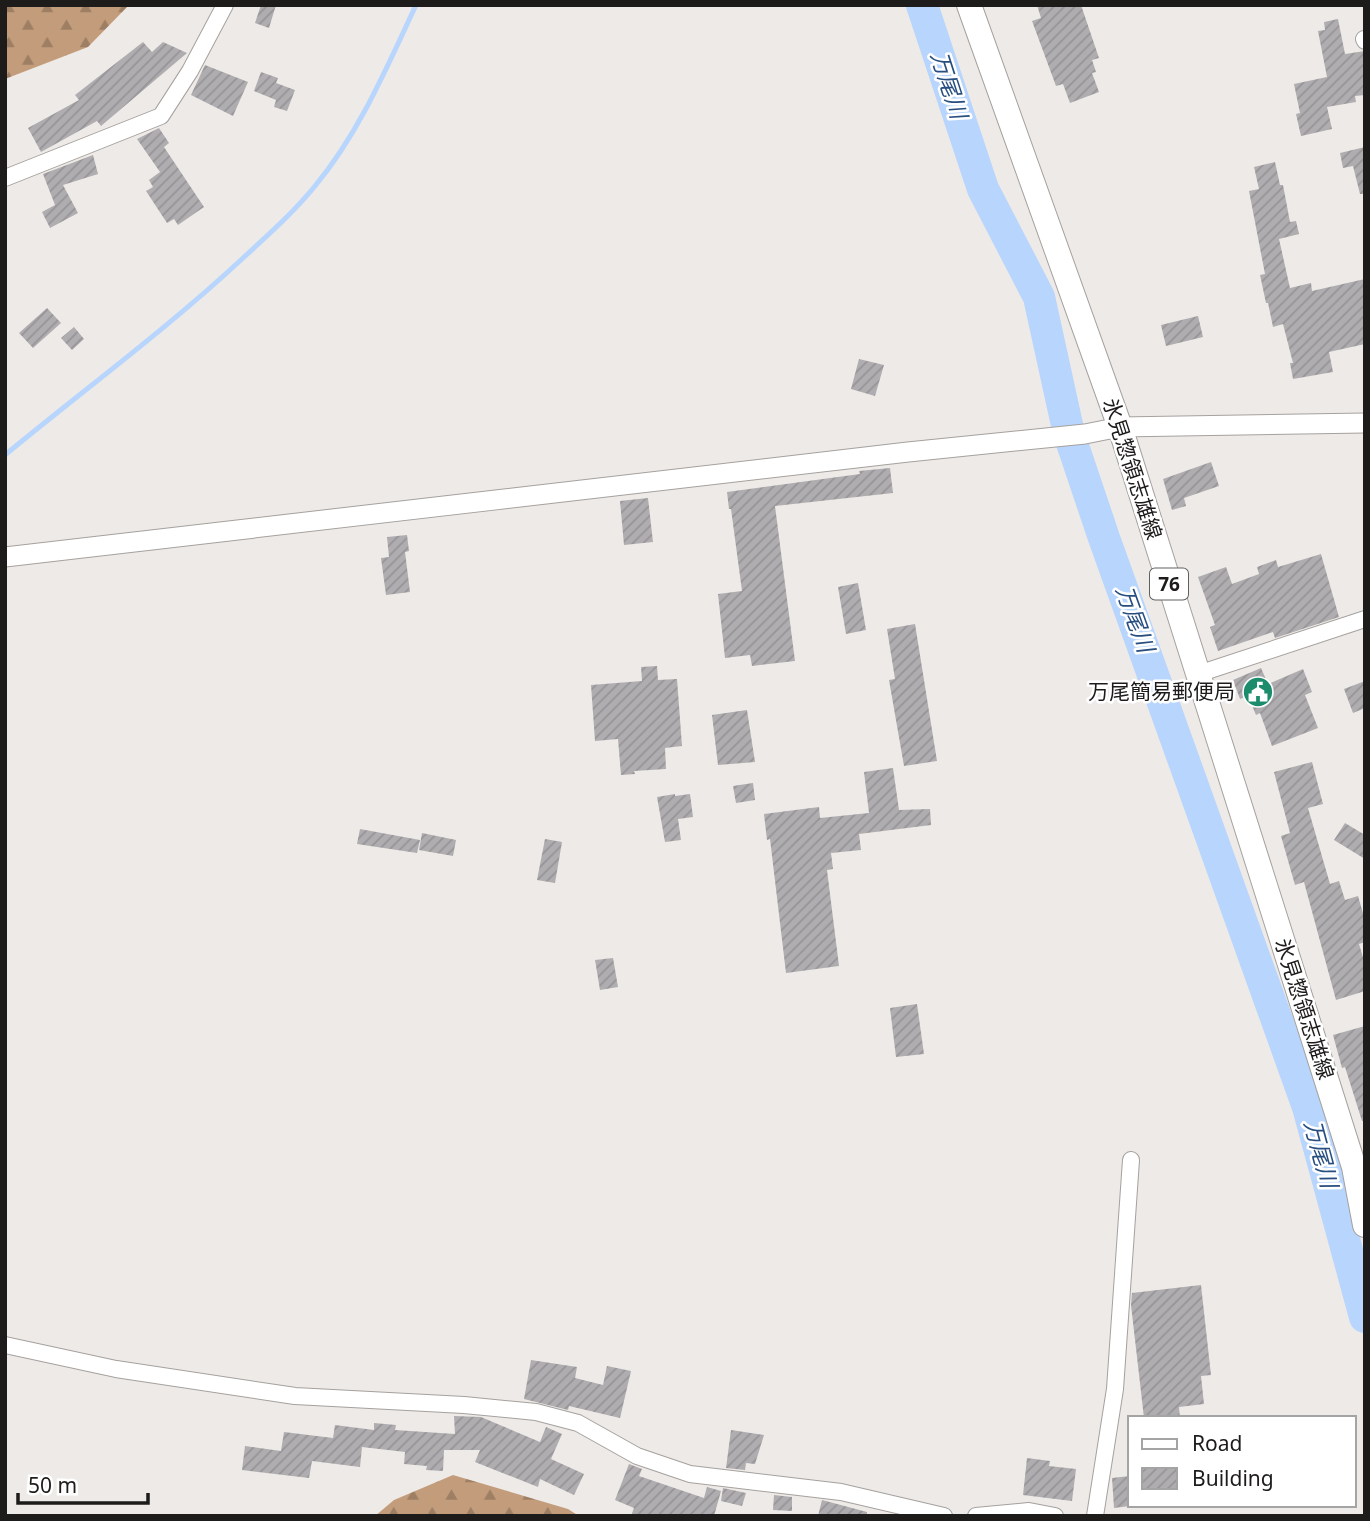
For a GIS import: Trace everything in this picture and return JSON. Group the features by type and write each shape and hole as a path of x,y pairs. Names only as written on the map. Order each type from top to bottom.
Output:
{"main road":[{"name":"氷見惣領志雄線","path":"969,5 1120,427 1198,674 1360,1166 1365,1225"}],"street":[{"path":"5,178 161,116 190,71 225,5"},
{"path":"5,557 1085,434 1120,427 1365,423"},
{"path":"1198,674 1365,619"},
{"path":"1095,1516 1115,1389 1131,1160"},
{"path":"5,1345 116,1368 295,1395 537,1412 578,1423 637,1456 690,1474 841,1492 944,1516"},
{"path":"976,1516 1030,1511 1055,1516"}],"green space":[{"path":"5,5 129,5 88,47 5,79"},
{"path":"453,1475 568,1509 579,1516 375,1516 394,1500"}],"building":[{"path":"261,5 276,5 269,28 255,23"},
{"path":"1037,5 1081,5 1099,58 1092,60 1096,72 1092,73 1099,92 1070,103 1063,84 1056,86 1032,21 1041,18"},
{"path":"1338,19 1345,54 1365,51 1365,95 1355,96 1356,102 1327,107 1332,129 1301,136 1294,84 1327,77 1318,31 1325,30 1324,22"},
{"path":"143,42 152,52 163,42 187,53 101,126 97,121 41,152 28,128 79,100 75,95"},
{"path":"205,65 248,82 233,116 191,95"},
{"path":"261,72 278,78 276,83 295,90 287,111 274,107 276,100 254,91"},
{"path":"159,128 169,143 164,147 204,207 178,225 174,219 167,223 146,191 153,187 149,180 160,172 137,139"},
{"path":"1365,147 1365,194 1360,194 1353,166 1343,168 1340,153"},
{"path":"93,155 98,174 63,185 78,213 50,228 42,212 55,205 43,174"},
{"path":"1275,162 1280,185 1283,185 1290,222 1296,221 1299,234 1279,239 1290,288 1311,283 1312,291 1365,279 1365,344 1329,352 1333,372 1293,379 1290,363 1293,363 1283,324 1273,327 1266,303 1260,275 1265,274 1249,191 1259,189 1254,167"},
{"path":"47,308 61,323 33,348 19,333"},
{"path":"1198,316 1203,337 1166,346 1161,325"},
{"path":"74,327 84,339 72,350 61,338"},
{"path":"859,359 884,365 875,396 851,389"},
{"path":"1211,462 1219,486 1184,498 1186,506 1172,510 1163,479"},
{"path":"890,468 893,493 775,506 795,661 752,666 750,655 725,658 718,594 742,591 727,492"},
{"path":"648,498 653,542 624,545 620,501"},
{"path":"407,535 409,551 405,552 410,592 386,595 381,558 389,557 387,537"},
{"path":"1321,554 1339,617 1275,638 1273,632 1218,651 1210,627 1215,625 1198,577 1226,567 1232,584 1259,574 1257,567 1276,560 1278,567"},
{"path":"858,583 866,630 846,634 838,587"},
{"path":"915,624 937,761 904,766 889,680 895,679 887,629"},
{"path":"657,666 658,680 677,679 682,746 665,748 666,769 634,771 635,774 621,775 618,739 595,741 591,685 642,681 641,667"},
{"path":"1261,668 1268,684 1303,669 1312,692 1305,695 1318,728 1272,746 1260,713 1256,715 1248,696 1240,699 1233,680"},
{"path":"1365,681 1365,708 1353,713 1344,689"},
{"path":"747,710 755,762 718,765 712,715"},
{"path":"1312,762 1323,804 1308,808 1330,884 1339,881 1345,900 1358,896 1365,920 1365,942 1359,944 1365,964 1365,991 1336,1000 1304,882 1295,885 1281,836 1290,833 1274,772"},
{"path":"893,768 899,810 930,809 931,825 859,834 861,850 831,853 833,869 827,870 839,966 786,973 770,839 767,840 764,814 819,807 820,818 869,813 864,772"},
{"path":"753,783 755,800 736,803 733,786"},
{"path":"690,794 693,817 678,819 681,840 665,842 657,797"},
{"path":"1345,823 1365,835 1365,859 1334,840"},
{"path":"360,829 420,840 417,853 357,844"},
{"path":"422,833 456,840 453,856 419,850"},
{"path":"545,839 562,842 555,883 537,880"},
{"path":"613,958 618,987 600,990 595,960"},
{"path":"917,1004 924,1054 896,1057 890,1008"},
{"path":"1365,1026 1365,1121 1362,1121 1333,1035"},
{"path":"1201,1285 1211,1375 1201,1376 1204,1404 1179,1407 1180,1416 1144,1416 1131,1305 1132,1293"},
{"path":"531,1360 577,1367 575,1378 603,1385 607,1366 631,1371 620,1418 569,1406 568,1410 524,1399"},
{"path":"454,1416 481,1417 540,1442 546,1427 562,1434 551,1459 584,1474 574,1495 540,1479 538,1487 475,1462 480,1450 444,1450 443,1471 404,1464 405,1452 362,1447 360,1467 312,1461 309,1478 242,1470 245,1446 281,1451 284,1432 333,1438 335,1425 374,1430 374,1423 396,1425 395,1430 455,1434"},
{"path":"731,1430 764,1435 755,1464 746,1463 745,1470 726,1468"},
{"path":"1027,1458 1050,1461 1049,1466 1076,1469 1072,1501 1023,1495"},
{"path":"629,1464 642,1469 639,1476 704,1498 707,1487 721,1491 714,1516 631,1516 634,1508 615,1500"},
{"path":"1128,1476 1128,1506 1114,1508 1112,1478"},
{"path":"723,1488 746,1493 742,1506 721,1501"},
{"path":"774,1495 792,1497 792,1511 773,1510"},
{"path":"822,1500 867,1512 867,1516 818,1516"}],"waterway":[{"path":"5,455 215,284 298,205 331,166 359,122 416,5"},
{"name":"万尾川","path":"922,5 983,189 1039,297 1069,434 1308,1107 1365,1317"}],"place":[{"name":"万尾簡易郵便局","path":"1258,692"}]}
